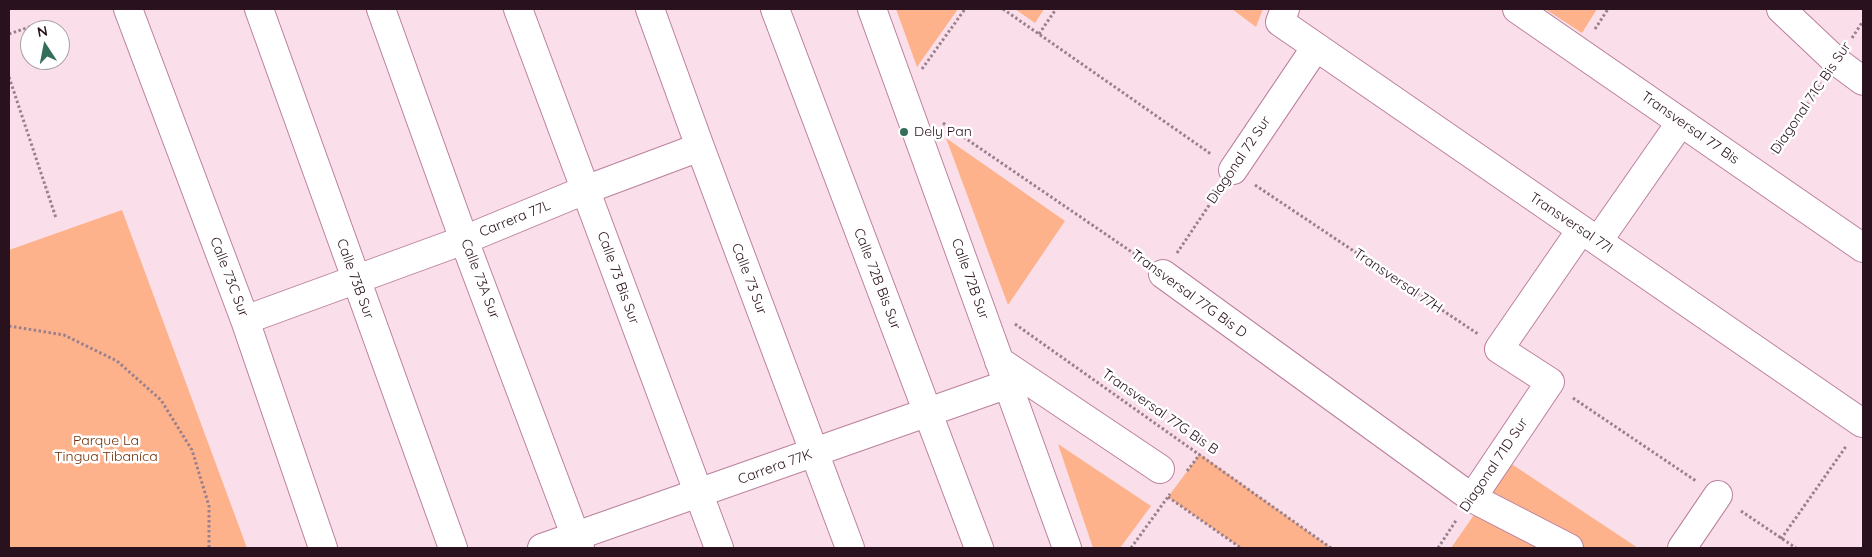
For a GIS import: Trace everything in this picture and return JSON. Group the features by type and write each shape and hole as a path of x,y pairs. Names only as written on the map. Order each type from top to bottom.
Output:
{"street":[{"name":"Calle 73C Sur","path":"128,9 245,320 323,548"},
{"name":"Calle 73B Sur","path":"259,9 453,548"},
{"name":"Calle 73A Sur","path":"381,9 464,240 578,542"},
{"name":"Calle 73 Bis Sur","path":"518,9 719,548"},
{"name":"Calle 73 Sur","path":"650,9 850,548"},
{"name":"Calle 72B Bis Sur","path":"775,9 979,548"},
{"name":"Calle 72B Sur","path":"872,9 1067,548"},
{"name":"Transversal 77 Bis","path":"1517,9 1863,248"},
{"path":"1781,9 1836,61 1863,82"},
{"name":"Transversal 77I","path":"1282,16 1316,47 1862,423"},
{"name":"Diagonal 72 Sur","path":"1233,170 1316,47"},
{"path":"1550,382 1499,349 1681,122"},
{"name":"Carrera 77L","path":"245,320 464,240 585,190 700,147"},
{"name":"Transversal 77G Bis D","path":"1163,274 1472,498 1569,548"},
{"name":"Carrera 77K","path":"542,548 578,542 698,494 927,412 1004,373"},
{"path":"1004,373 1172,478"},
{"name":"Diagonal 71D Sur","path":"1472,498 1550,382"},
{"path":"1682,548 1718,495"}],"path":[{"path":"903,95 965,9"},
{"name":"Transversal 77H","path":"1003,9 1233,170 1499,349"},
{"path":"1039,34 1056,9"},
{"name":"Diagonal 71C Bis Sur","path":"1759,176 1863,21"},
{"path":"9,77 56,218"},
{"name":"Transversal 77G Bis D","path":"903,95 1163,274"},
{"name":"Diagonal 72 Sur","path":"1163,274 1233,170"},
{"name":"Transversal 77G Bis B","path":"976,296 1331,548"},
{"path":"9,326 64,335 117,361 161,400 192,450 209,506 209,548"},
{"path":"1550,382 1796,548"},
{"path":"1781,538 1862,423"},
{"path":"1131,548 1168,498 1172,478 1200,454"},
{"path":"1168,498 1241,548"},
{"name":"Diagonal 71D Sur","path":"1438,548 1472,498"}],"green space":[{"path":"896,9 958,9 917,67"},
{"path":"1015,9 1044,9 1035,23"},
{"path":"1232,9 1263,9 1256,27"},
{"path":"1545,9 1597,9 1582,33"},
{"path":"946,138 1065,221 1008,305"},
{"name":"Parque La Tingua Tibaníca","path":"122,210 247,548 9,548 9,250"},
{"path":"1058,444 1151,506 1120,548 1093,548"},
{"path":"1200,454 1331,548 1241,548 1168,497"},
{"path":"1510,463 1638,548 1451,548"}],"place":[{"name":"Dely Pan","path":"904,132"}]}
